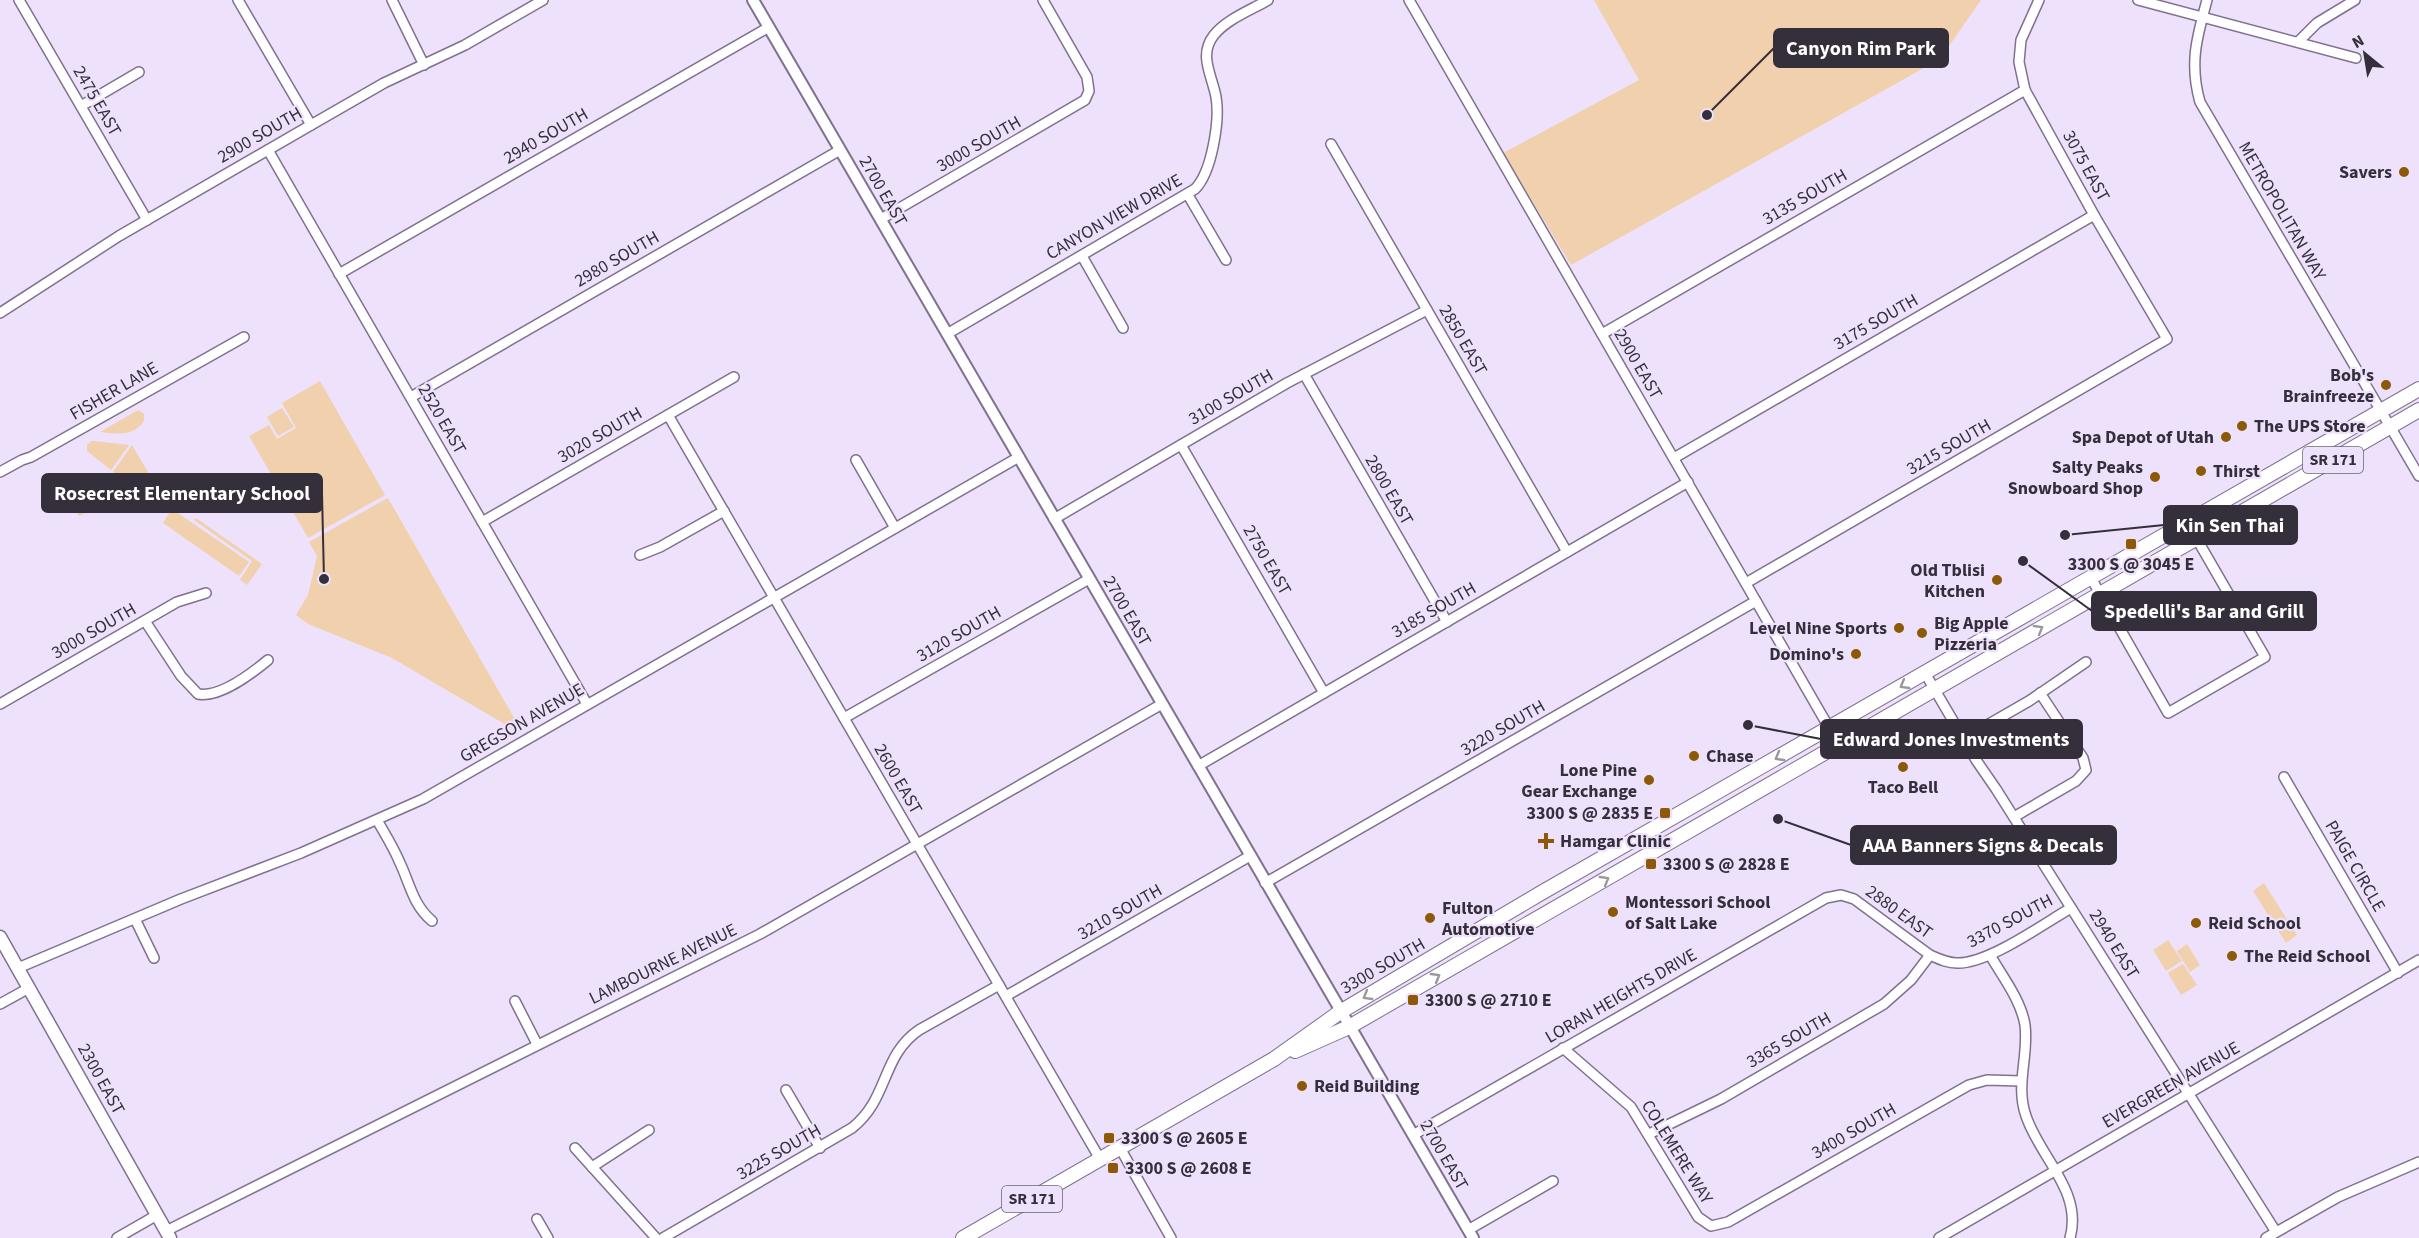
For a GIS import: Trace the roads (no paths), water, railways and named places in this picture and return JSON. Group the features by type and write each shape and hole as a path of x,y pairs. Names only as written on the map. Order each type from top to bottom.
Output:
{"main road":[{"name":"3300 SOUTH","path":"963,1238 1274,1059 1341,1012 1541,893 2419,389"},
{"name":"3300 SOUTH","path":"1274,1059 1349,1028 2419,410"},
{"name":"2300 EAST","path":"0,938 168,1234"}],"street":[{"name":"2475 EAST","path":"19,0 147,220"},
{"path":"238,0 311,125"},
{"path":"392,0 424,65"},
{"name":"2900 SOUTH","path":"0,313 147,220 311,125 384,83 465,45 543,0"},
{"name":"2700 EAST","path":"753,0 1349,1028 1471,1234"},
{"name":"3000 SOUTH","path":"881,219 1085,100 1089,91 1087,77 1043,0"},
{"name":"CANYON VIEW DRIVE","path":"947,334 1188,195 1203,179 1211,155 1216,104 1206,61 1208,46 1219,29 1268,0"},
{"name":"2900 EAST","path":"1409,0 1839,745"},
{"name":"3075 EAST","path":"2039,0 2021,40 2019,62 2025,90 2094,215 2168,339"},
{"path":"2138,0 2356,58"},
{"name":"METROPOLITAN WAY","path":"2207,0 2194,61 2195,82 2200,102 2419,476"},
{"path":"2298,42 2317,23 2355,0"},
{"name":"2940 SOUTH","path":"339,274 769,27"},
{"path":"81,106 139,72"},
{"name":"3135 SOUTH","path":"1602,333 2025,90"},
{"name":"2850 EAST","path":"1331,144 1567,552"},
{"name":"2520 EAST","path":"268,150 587,704"},
{"name":"2980 SOUTH","path":"411,397 840,150"},
{"path":"1188,195 1226,260"},
{"name":"3175 SOUTH","path":"1674,458 2094,215"},
{"path":"1082,256 1123,328"},
{"name":"3100 SOUTH","path":"1054,519 1304,374 1427,310"},
{"name":"FISHER LANE","path":"0,472 47,448 243,337"},
{"name":"3215 SOUTH","path":"1746,583 2168,339"},
{"name":"2800 EAST","path":"1304,374 1447,622"},
{"name":"3020 SOUTH","path":"482,522 734,376"},
{"name":"2600 EAST","path":"668,415 1100,1159"},
{"name":"2750 EAST","path":"1181,445 1324,693"},
{"name":"GREGSON AVENUE","path":"18,968 423,799 1019,457"},
{"path":"856,460 895,528"},
{"name":"3185 SOUTH","path":"1198,766 1688,482"},
{"path":"640,555 660,547 724,511"},
{"path":"2091,578 2168,713 2265,657 2187,522"},
{"name":"3120 SOUTH","path":"844,718 1089,579"},
{"name":"3000 SOUTH","path":"0,704 187,598 206,593"},
{"name":"3220 SOUTH","path":"1265,883 1756,601"},
{"path":"145,621 181,676 198,694 212,694 240,681 268,660"},
{"path":"1963,739 2040,693 2086,662"},
{"name":"2940 EAST","path":"1925,673 1963,739 2276,1232"},
{"path":"2014,817 2076,781 2086,770 2083,758 2040,693"},
{"name":"LAMBOURNE AVENUE","path":"168,1234 537,1044 706,962 1162,704"},
{"name":"PAIGE CIRCLE","path":"2284,777 2398,973"},
{"path":"377,820 400,863 416,903 432,921"},
{"name":"3210 SOUTH","path":"1006,996 1250,856"},
{"name":"LORAN HEIGHTS DRIVE","path":"1413,1135 1819,901 1833,896 1848,896"},
{"name":"2880 EAST","path":"1848,896 1867,906 1930,955"},
{"name":"3370 SOUTH","path":"1930,955 1957,963 1974,961 1990,955 2071,908"},
{"path":"135,919 154,958"},
{"name":"3365 SOUTH","path":"1649,1134 1721,1099 1884,1004 1911,980 1930,955"},
{"path":"1990,955 2017,1002 2024,1023 2021,1096 2026,1116 2070,1199 2073,1214 2070,1238"},
{"name":"EVERGREEN AVENUE","path":"1939,1238 2419,960"},
{"name":"3225 SOUTH","path":"663,1238 852,1128 867,1116 877,1101 902,1045 913,1034 999,985"},
{"path":"0,1004 29,988"},
{"path":"515,1000 537,1044"},
{"name":"COLEMERE WAY","path":"1563,1048 1627,1102 1649,1134 1695,1214 1707,1225"},
{"name":"3400 SOUTH","path":"1707,1225 1715,1226 1728,1222 1969,1085 1987,1080 2021,1081"},
{"path":"786,1090 820,1148"},
{"path":"592,1167 650,1130"},
{"path":"575,1148 656,1238"},
{"path":"1120,1148 1171,1238"},
{"path":"2266,1238 2338,1197 2419,1162"},
{"path":"1471,1234 1553,1181"},
{"path":"117,1238 157,1215"},
{"path":"537,1219 548,1238"}],"place":[{"name":"Canyon Rim Park","path":"1707,115"},
{"name":"Savers","path":"2404,172"},
{"name":"Bob's Brainfreeze","path":"2386,385"},
{"name":"The UPS Store","path":"2242,426"},
{"name":"Spa Depot of Utah","path":"2226,437"},
{"name":"Thirst","path":"2201,471"},
{"name":"Salty Peaks Snowboard Shop","path":"2155,477"},
{"name":"Kin Sen Thai","path":"2065,535"},
{"name":"3300 S @ 3045 E","path":"2131,544"},
{"name":"Spedelli's Bar and Grill","path":"2023,561"},
{"name":"Rosecrest Elementary School","path":"324,579"},
{"name":"Old Tblisi Kitchen","path":"1997,580"},
{"name":"Level Nine Sports","path":"1899,628"},
{"name":"Big Apple Pizzeria","path":"1922,633"},
{"name":"Domino's","path":"1856,654"},
{"name":"Edward Jones Investments","path":"1748,725"},
{"name":"Chase","path":"1694,756"},
{"name":"Taco Bell","path":"1903,767"},
{"name":"Lone Pine Gear Exchange","path":"1649,780"},
{"name":"3300 S @ 2835 E","path":"1665,813"},
{"name":"AAA Banners Signs & Decals","path":"1778,819"},
{"name":"Hamgar Clinic","path":"1546,841"},
{"name":"3300 S @ 2828 E","path":"1651,864"},
{"name":"Montessori School of Salt Lake","path":"1613,912"},
{"name":"Fulton Automotive","path":"1430,918"},
{"name":"Reid School","path":"2196,923"},
{"name":"The Reid School","path":"2232,956"},
{"name":"3300 S @ 2710 E","path":"1413,1000"},
{"name":"Reid Building","path":"1302,1086"},
{"name":"3300 S @ 2605 E","path":"1109,1138"},
{"name":"3300 S @ 2608 E","path":"1113,1168"}]}
